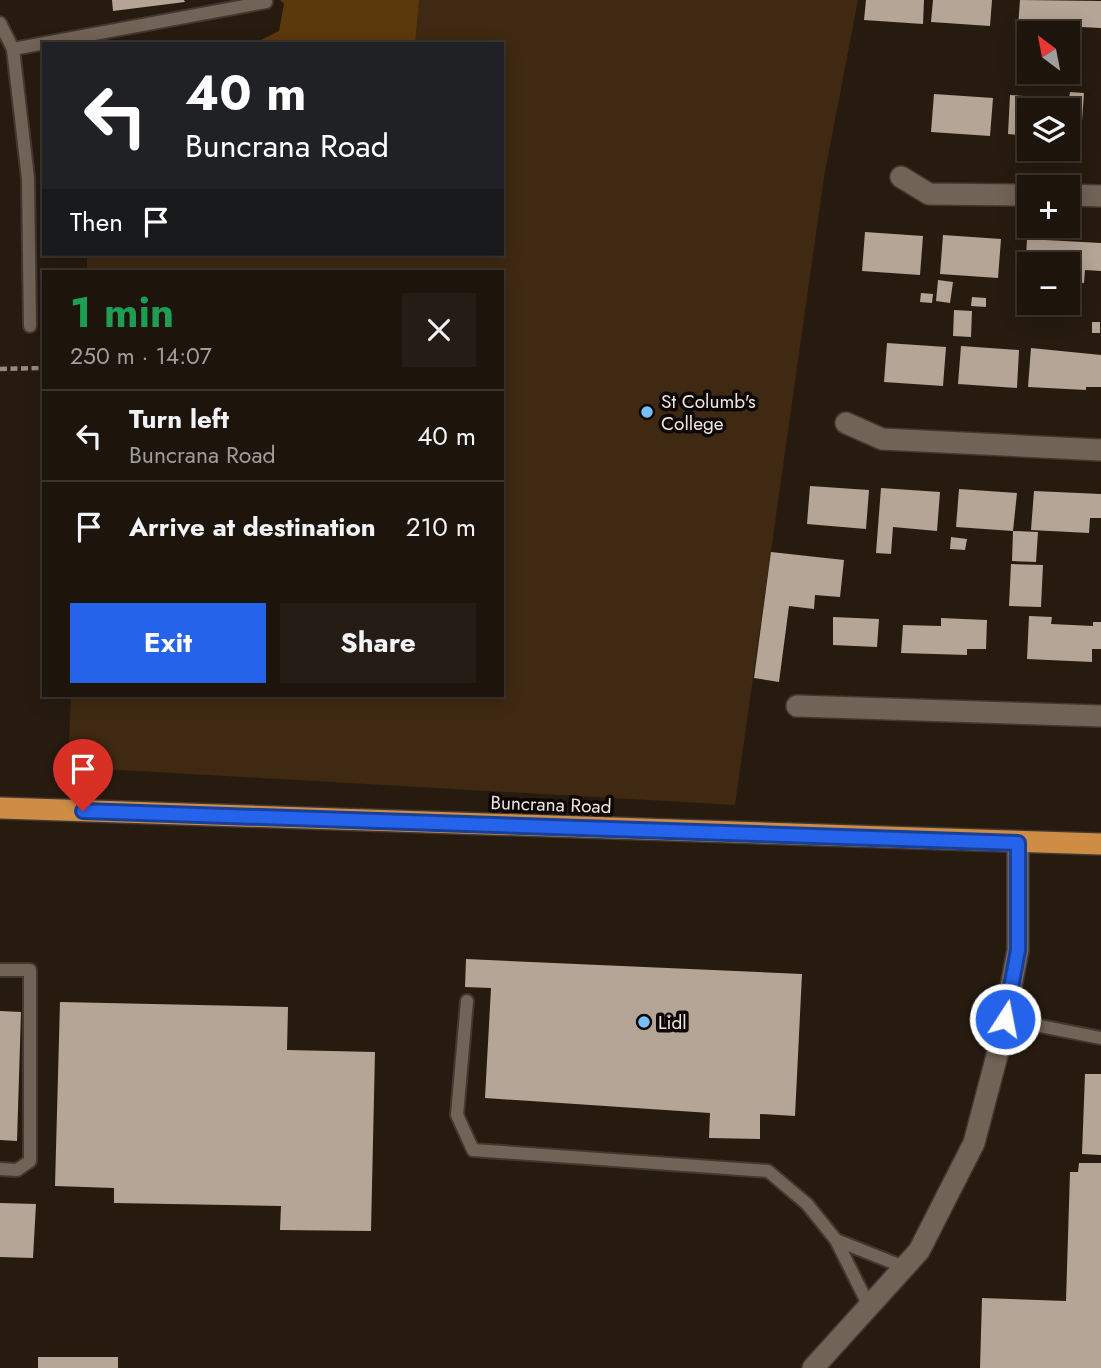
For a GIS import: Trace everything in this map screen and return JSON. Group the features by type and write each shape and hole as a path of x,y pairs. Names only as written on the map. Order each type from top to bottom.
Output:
{"highway":[{"name":"Buncrana Road","path":"0,808 1101,844"}],"street":[{"path":"901,177 929,194 1017,195"},
{"path":"1080,195 1101,196"},
{"path":"846,423 882,439 1101,450"},
{"path":"797,706 1101,716"},
{"path":"816,1367 919,1251 974,1143 1005,1019 1018,950 1018,843"}],"lane":[{"path":"51,42 266,2"},
{"path":"0,23 13,49 28,178 30,326"},
{"path":"13,49 42,44"},
{"path":"0,970 30,970 30,1161 17,1170 0,1169"},
{"path":"467,1001 457,1115 473,1150 768,1171 807,1204 835,1240 869,1306"},
{"path":"1005,1019 1101,1038"},
{"path":"835,1240 904,1267"}],"path":[{"path":"0,369 42,368"}],"shaded area":[{"path":"280,0 419,0 415,42 257,42 279,31 284,4"},
{"name":"St Columb's College","path":"308,0 858,0 824,177 735,805 68,767 71,697 504,697 504,270 87,270 87,256 504,256 504,42 342,42"}],"building":[{"path":"112,0 184,0 185,2 113,11"},
{"path":"866,0 924,0 923,24 864,20"},
{"path":"933,0 992,0 990,26 931,22"},
{"path":"1020,0 1101,1 1101,28 1081,27 1081,41 1080,21 1018,21"},
{"path":"1070,92 1084,93 1082,121 1080,98 1069,98"},
{"path":"934,94 993,98 990,136 931,132"},
{"path":"1010,95 1054,98 1017,98 1017,135 1008,134"},
{"path":"865,232 923,236 920,275 862,271"},
{"path":"943,235 1001,239 998,278 940,274"},
{"path":"1027,239 1101,243 1101,271 1085,270 1084,283 1080,283 1080,252 1026,252"},
{"path":"938,280 953,282 950,303 936,301"},
{"path":"921,293 933,294 932,303 920,302"},
{"path":"972,297 986,298 986,307 971,306"},
{"path":"954,310 972,311 971,337 953,336"},
{"path":"1092,322 1100,322 1100,333 1092,333"},
{"path":"887,343 946,347 943,386 884,382"},
{"path":"961,346 1019,350 1017,388 958,384"},
{"path":"1031,348 1101,355 1101,387 1086,387 1086,390 1028,387"},
{"path":"810,486 869,490 866,529 807,524"},
{"path":"881,488 940,492 937,531 893,527 891,554 876,553"},
{"path":"959,489 1017,493 1013,531 956,527"},
{"path":"1034,491 1101,494 1101,518 1090,518 1089,533 1031,530"},
{"path":"1013,531 1038,532 1036,562 1012,561"},
{"path":"951,537 967,539 965,550 950,549"},
{"path":"771,552 844,560 840,597 815,595 814,609 789,606 779,682 754,678"},
{"path":"1011,564 1043,565 1041,607 1009,606"},
{"path":"1029,616 1052,617 1051,624 1093,626 1093,622 1101,622 1101,649 1092,649 1092,662 1027,659"},
{"path":"833,617 879,619 877,647 833,645"},
{"path":"941,618 987,620 986,649 967,649 967,655 901,653 903,625 941,626"},
{"name":"Lidl","path":"466,959 802,974 795,1116 760,1114 760,1139 709,1138 710,1113 485,1098 491,988 465,987"},
{"path":"60,1002 288,1007 287,1050 375,1052 371,1231 280,1230 281,1206 114,1203 114,1188 55,1186"},
{"path":"0,1011 21,1012 17,1141 0,1140"},
{"path":"1085,1074 1101,1074 1101,1155 1082,1154"},
{"path":"1079,1163 1101,1163 1101,1368 980,1368 982,1298 1066,1301 1070,1172 1078,1172"},
{"path":"0,1203 36,1204 33,1258 0,1257"},
{"path":"38,1357 118,1357 118,1368 38,1368"}],"place":[{"name":"St Columb's College","path":"647,412"},
{"name":"Lidl","path":"644,1022"}],"route":[{"path":"83,811 1018,843 1018,950 1005,1019"}]}
